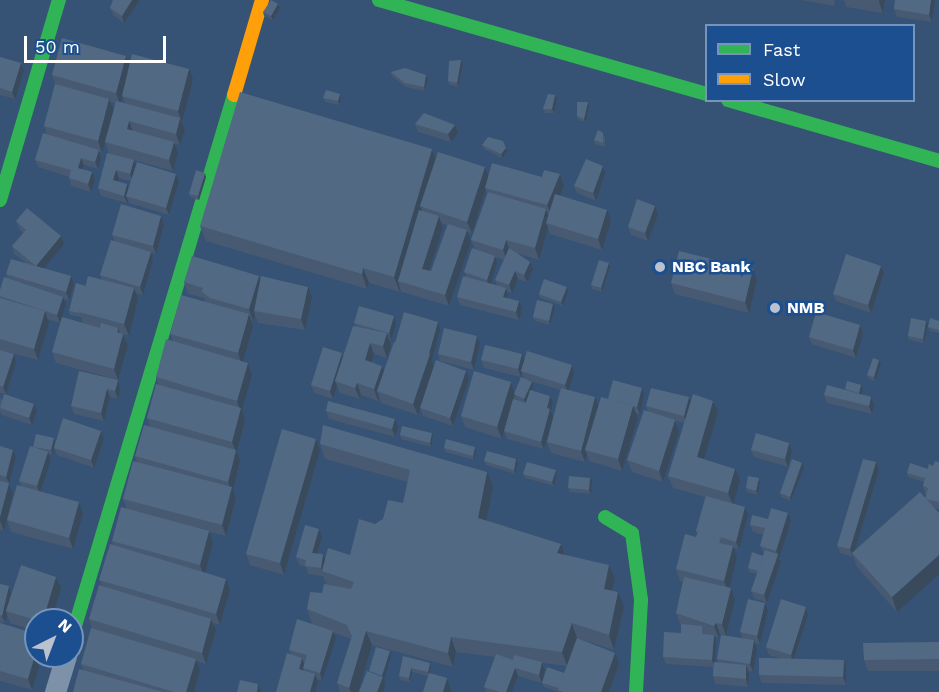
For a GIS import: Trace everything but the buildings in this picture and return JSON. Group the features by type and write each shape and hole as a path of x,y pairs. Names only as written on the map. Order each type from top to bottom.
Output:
{"main road":[{"path":"1,193 59,0"},
{"path":"80,608 262,0"},
{"path":"379,0 705,94"},
{"path":"735,102 939,161"},
{"path":"605,517 632,533 641,600 636,692"}],"street":[{"path":"55,692 62,668"}],"traffic: fast":[{"path":"0,200 59,0"},
{"path":"379,0 705,94"},
{"path":"80,608 234,95"},
{"path":"735,102 939,161"},
{"path":"605,517 632,533 641,600 636,692"}],"traffic: slow":[{"path":"234,95 262,0"}],"place":[{"name":"NBC Bank","path":"660,267"},
{"name":"NMB","path":"775,308"}]}
